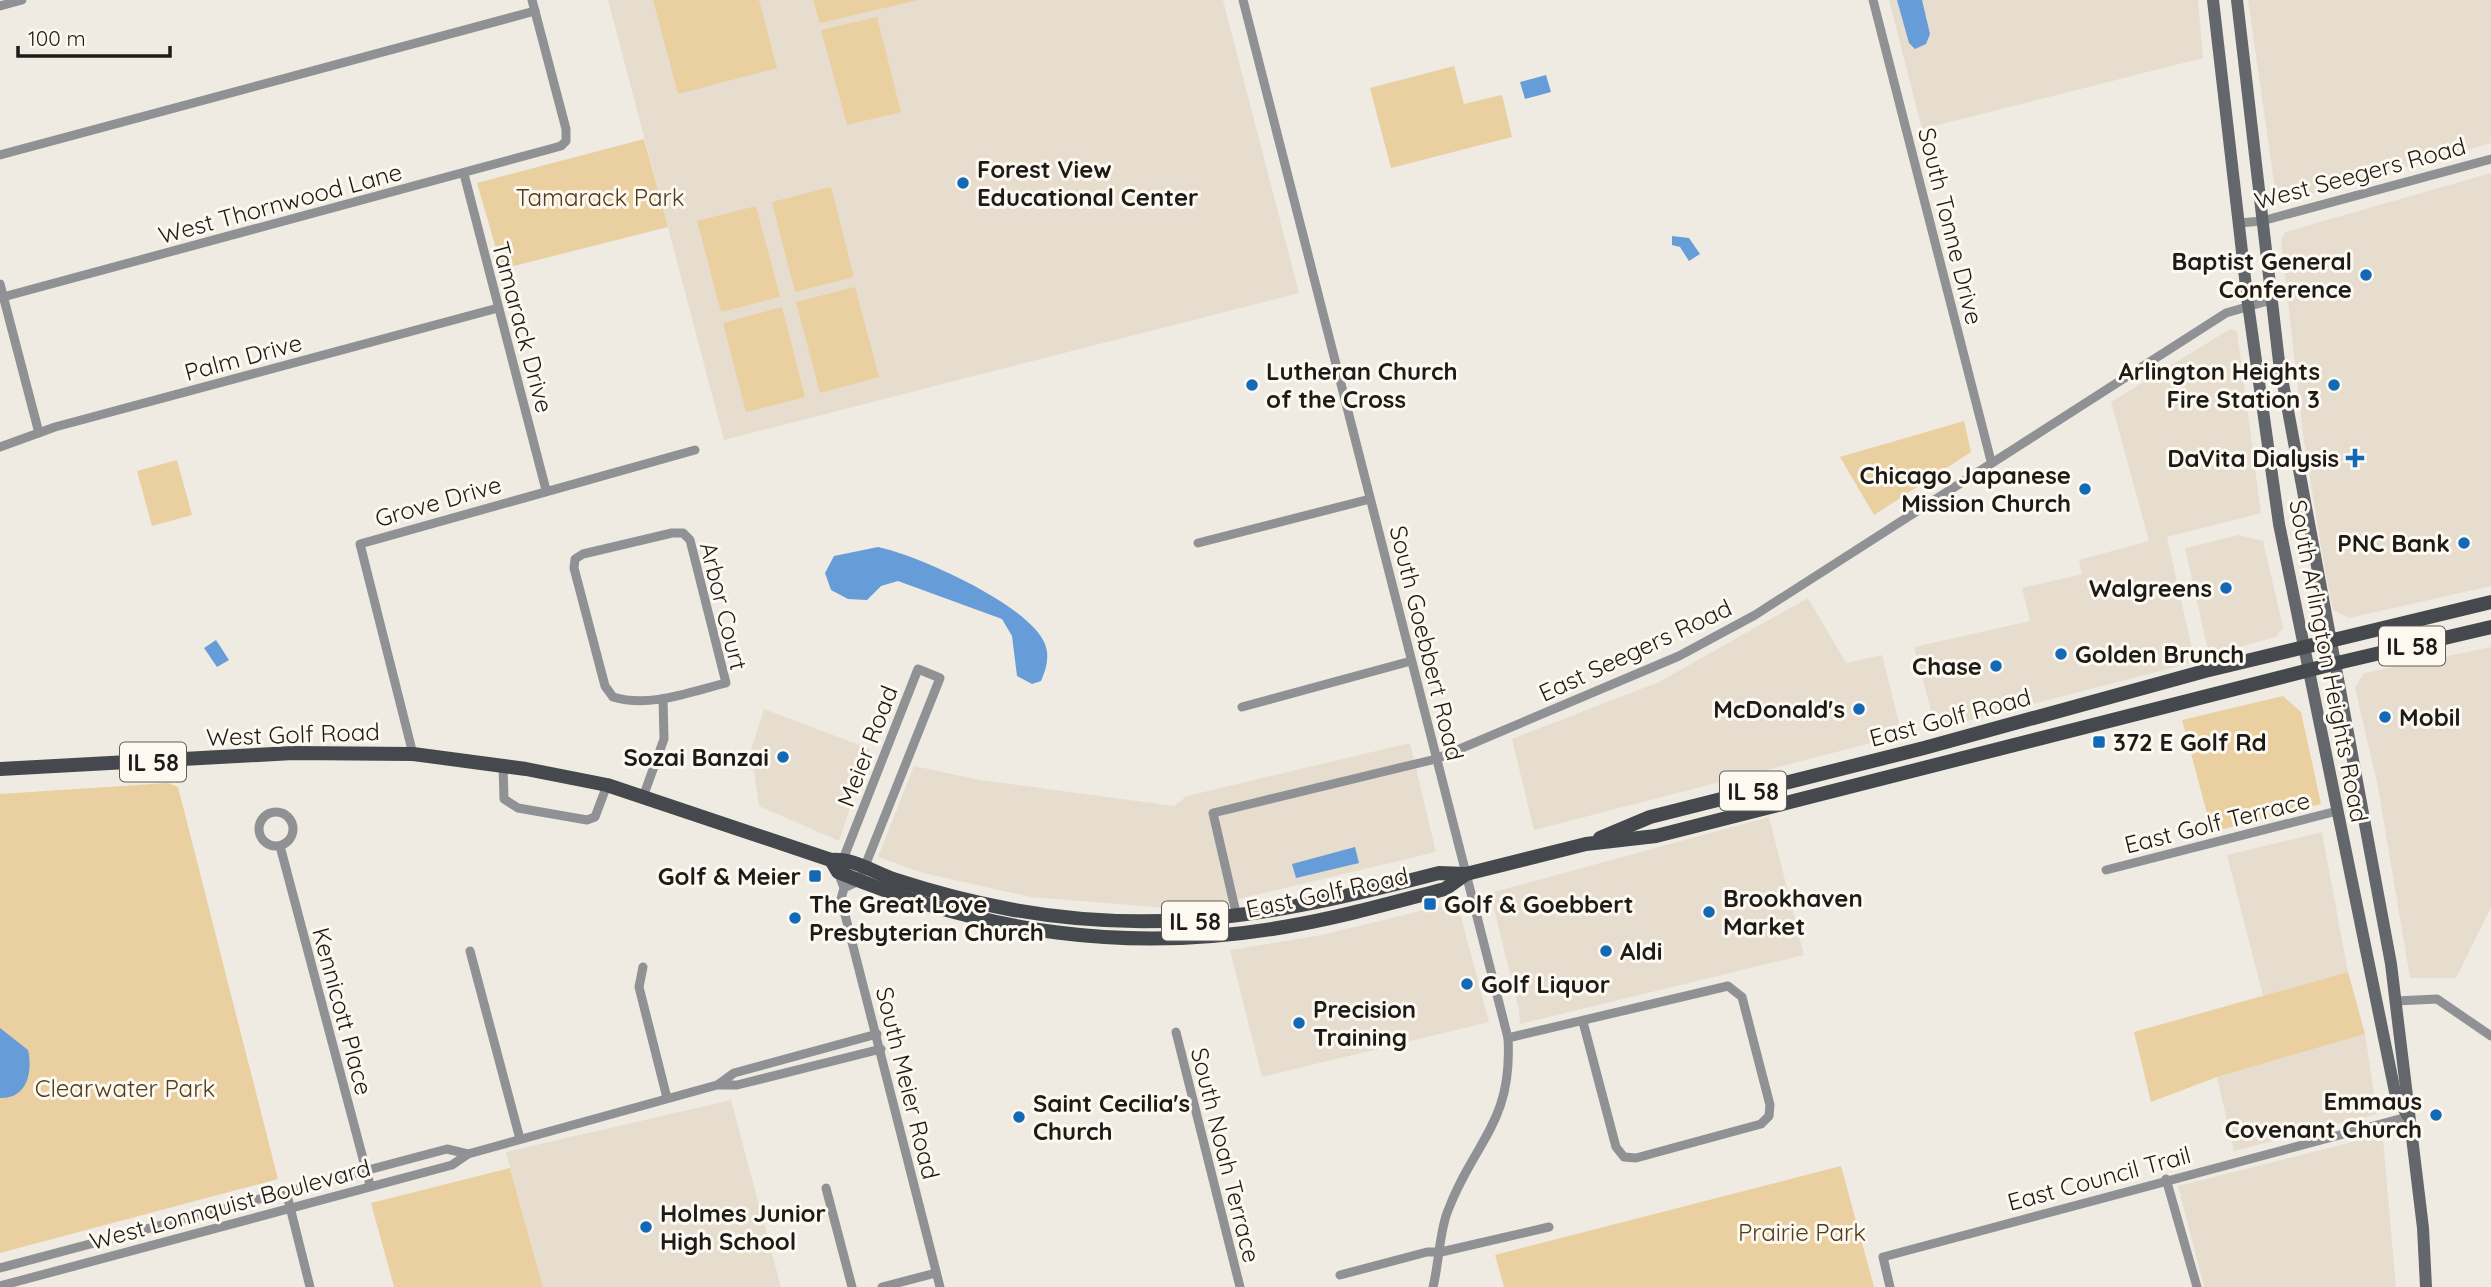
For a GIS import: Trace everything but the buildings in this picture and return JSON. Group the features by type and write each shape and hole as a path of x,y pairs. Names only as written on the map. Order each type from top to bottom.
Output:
{"main road":[{"name":"South Arlington Heights Road","path":"2213,0 2248,304 2278,514 2395,1092 2407,1116"},
{"name":"South Arlington Heights Road","path":"2237,0 2281,374 2396,1001 2408,1094 2407,1116 2423,1228 2426,1287"},
{"name":"IL 58","path":"2328,641 2491,602"},
{"name":"IL 58","path":"2333,664 2491,627"},
{"name":"East Golf Road","path":"1586,844 1650,817 2328,641"},
{"name":"East Golf Road","path":"862,874 894,879 968,901 1032,913 1123,923 1237,917 1332,901 1439,873 1466,874 1586,844 1656,836 2333,664"},
{"name":"West Golf Road","path":"1,766 293,752 413,754 503,765 607,785 785,843"},
{"name":"East Golf Road","path":"785,843 862,874 931,908 1024,929 1119,939 1168,939 1249,932 1347,914 1445,889 1466,874"}],"street":[{"path":"0,6 22,0"},
{"path":"0,155 535,11 532,0"},
{"name":"South Goebbert Road","path":"1242,0 1508,1038 1510,1068 1507,1092 1499,1114 1448,1210 1433,1287"},
{"name":"South Tonne Drive","path":"1873,0 1991,461"},
{"name":"West Thornwood Lane","path":"3,297 549,151 565,143 566,129 535,11"},
{"name":"West Seegers Road","path":"2239,223 2262,221 2491,159"},
{"name":"Tamarack Drive","path":"464,174 546,490"},
{"path":"0,284 39,433"},
{"name":"East Seegers Road","path":"1237,917 1213,813 1436,759 1679,656 1755,615 1991,461 2226,313 2248,304 2271,300"},
{"name":"Palm Drive","path":"0,447 39,433 498,308"},
{"name":"Grove Drive","path":"413,754 360,544 695,450"},
{"path":"1198,542 1370,499"},
{"name":"Arbor Court","path":"683,533 690,540 726,683 663,699 632,702 612,697 605,686 574,568 575,559 583,554 683,533"},
{"path":"1242,707 1411,661"},
{"name":"Meier Road","path":"837,864 918,669 940,678 862,874"},
{"path":"643,797 664,739 663,699"},
{"path":"503,765 504,799 517,808 587,820 595,817 607,785"},
{"name":"East Golf Terrace","path":"2106,870 2337,811"},
{"name":"Kennicott Place","path":"280,846 370,1185"},
{"name":"South Meier Road","path":"837,864 844,888 841,900 940,1287"},
{"path":"844,888 862,874"},
{"path":"470,951 520,1139"},
{"path":"643,967 639,987 667,1098"},
{"path":"1508,1038 1583,1022 1719,986 1736,990 1742,997 1770,1105 1769,1116 1761,1124 1636,1158 1624,1157 1616,1147 1583,1022"},
{"path":"2396,1001 2437,999 2491,1036"},
{"name":"South Noah Terrace","path":"1176,1032 1240,1287"},
{"name":"West Lonnquist Boulevard","path":"717,1085 734,1073 877,1034"},
{"name":"West Lonnquist Boulevard","path":"0,1286 452,1165 468,1154 667,1098 717,1085 737,1085 881,1049"},
{"name":"East Council Trail","path":"1890,1287 1883,1257 2407,1116"},
{"name":"West Lonnquist Boulevard","path":"0,1268 447,1150 468,1154"},
{"path":"2166,1179 2197,1287"},
{"path":"826,1188 852,1287"},
{"path":"286,1191 310,1287"},
{"path":"1340,1275 1427,1252 1441,1252 1549,1227"},
{"path":"882,1287 936,1273"}],"shaded area":[{"name":"Forest View Educational Center","path":"608,0 1223,0 1299,293 724,440"},
{"path":"1889,0 2198,0 2203,58 1922,129"},
{"path":"2248,0 2491,0 2491,143 2277,203"},
{"path":"2491,173 2491,586 2349,618 2333,610 2326,577 2303,434 2281,240 2285,232"},
{"path":"2230,329 2237,331 2261,513 2167,537 2195,662 1944,727 1934,722 1914,647 2030,621 2022,588 2082,574 2079,560 2149,541 2111,402"},
{"path":"2239,535 2263,541 2283,627 2276,637 2209,655 2185,548"},
{"path":"1808,598 1846,663 1882,655 1902,735 1534,830 1512,739 1659,682"},
{"path":"2491,647 2491,907 2456,978 2410,978 2378,787 2355,688 2364,673"},
{"path":"764,709 870,749 839,841 759,806 751,750"},
{"path":"1410,743 1436,852 1213,905 1168,908 1030,897 923,873 878,857 914,766 980,780 1174,806 1187,796"},
{"path":"1769,817 1804,955 1520,1024 1519,1010 1490,893"},
{"path":"2322,832 2348,972 2263,996 2227,855"},
{"path":"1457,902 1489,1022 1262,1077 1230,950 1322,935"},
{"path":"2365,1034 2377,1114 2234,1151 2217,1077"},
{"name":"Holmes Junior High School","path":"731,1100 781,1287 543,1287 506,1152"},
{"path":"2376,1136 2383,1139 2396,1287 2204,1287 2178,1186"}],"green space":[{"path":"653,0 759,0 777,68 678,94"},
{"path":"813,0 918,0 820,23"},
{"path":"877,17 901,112 847,125 821,30"},
{"path":"1454,66 1464,104 1502,95 1512,137 1391,168 1370,88"},
{"name":"Tamarack Park","path":"644,139 668,227 502,269 477,183"},
{"path":"831,187 854,277 795,292 772,202"},
{"path":"756,206 780,297 721,312 697,221"},
{"path":"855,287 879,377 820,393 796,302"},
{"path":"782,307 805,397 746,412 723,323"},
{"path":"1964,421 1971,452 1874,515 1840,457"},
{"path":"177,460 192,515 152,526 137,471"},
{"path":"2283,696 2301,712 2321,804 2212,832 2182,720"},
{"name":"Clearwater Park","path":"168,783 178,787 278,1179 0,1253 0,794"},
{"path":"2348,972 2365,1034 2217,1077 2151,1102 2134,1032"},
{"name":"Prairie Park","path":"1841,1166 1874,1287 1504,1287 1495,1255"},
{"path":"510,1168 543,1287 394,1287 371,1203"}],"water":[{"path":"1897,0 1922,0 1930,34 1926,44 1915,49 1909,43"},
{"path":"1546,75 1551,92 1525,99 1520,82"},
{"path":"1672,236 1689,238 1700,254 1689,261 1680,247 1672,245"},
{"path":"878,547 944,571 996,598 1018,614 1035,629 1045,644 1047,658 1041,681 1032,684 1017,676 1012,636 1002,619 898,581 881,586 867,600 848,599 831,590 825,573 834,556"},
{"path":"216,640 229,660 217,667 204,648"},
{"path":"1355,847 1359,863 1296,878 1292,864"},
{"path":"0,1028 28,1050 30,1067 22,1089 9,1097 0,1098"}],"place":[{"name":"Forest View Educational Center","path":"963,183"},
{"name":"Baptist General Conference","path":"2366,275"},
{"name":"Lutheran Church of the Cross","path":"1252,385"},
{"name":"Arlington Heights Fire Station 3","path":"2334,385"},
{"name":"DaVita Dialysis","path":"2355,458"},
{"name":"Chicago Japanese Mission Church","path":"2085,489"},
{"name":"PNC Bank","path":"2464,543"},
{"name":"Walgreens","path":"2226,588"},
{"name":"Golden Brunch","path":"2061,654"},
{"name":"Chase","path":"1996,666"},
{"name":"McDonald's","path":"1859,709"},
{"name":"Mobil","path":"2385,717"},
{"name":"372 E Golf Rd","path":"2099,742"},
{"name":"Sozai Banzai","path":"783,757"},
{"name":"Golf & Meier","path":"815,876"},
{"name":"Golf & Goebbert","path":"1430,904"},
{"name":"Brookhaven Market","path":"1709,912"},
{"name":"The Great Love Presbyterian Church","path":"795,918"},
{"name":"Aldi","path":"1606,951"},
{"name":"Golf Liquor","path":"1467,984"},
{"name":"Precision Training","path":"1299,1023"},
{"name":"Emmaus Covenant Church","path":"2436,1115"},
{"name":"Saint Cecilia's Church","path":"1019,1117"},
{"name":"Holmes Junior High School","path":"646,1227"}]}
